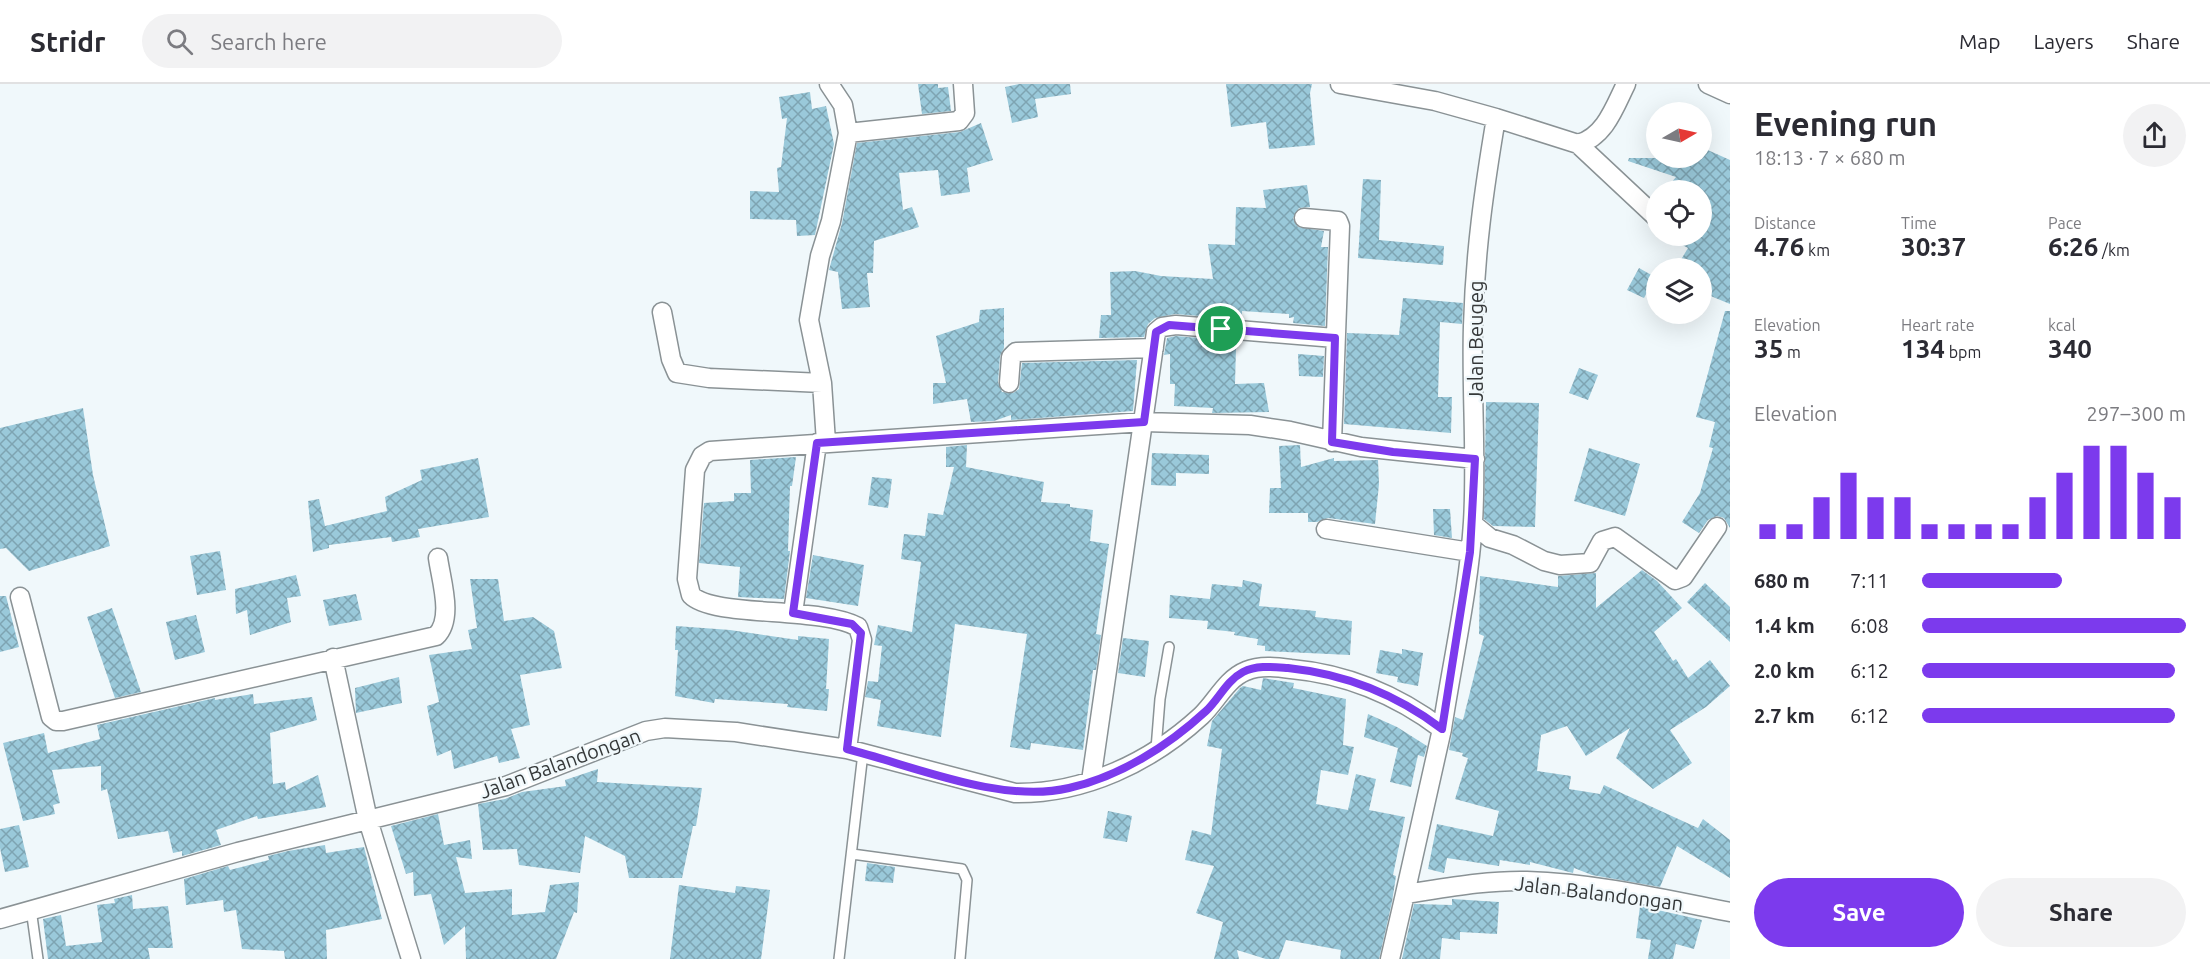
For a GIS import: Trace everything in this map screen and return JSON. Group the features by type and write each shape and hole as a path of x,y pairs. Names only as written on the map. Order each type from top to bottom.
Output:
{"street":[{"path":"793,613 821,442 822,383 810,328 810,312 848,133 843,105 829,84"},
{"path":"848,133 959,121 965,113 963,84"},
{"path":"1340,84 1436,101 1578,144 1646,208"},
{"path":"1578,144 1587,142 1603,128 1626,84"},
{"path":"1708,84 1730,94"},
{"name":"Jalan Beugeg","path":"1442,729 1473,524 1475,459 1473,328 1476,257 1479,217 1496,118"},
{"path":"1304,218 1338,220 1340,226 1332,442"},
{"path":"662,312 670,359 677,373 709,378 822,383"},
{"path":"1091,781 1156,332 1169,325 1335,338"},
{"path":"1010,383 1011,357 1016,352 1154,348"},
{"path":"855,751 861,633 852,624 793,613 706,605 691,595 687,579 695,470 702,456 710,452 821,442 1144,422 1250,425 1393,452 1475,459"},
{"path":"1473,524 1490,538 1513,545 1544,561 1560,565 1590,563 1602,541 1615,537 1675,580 1683,578 1717,526"},
{"path":"1326,529 1470,552"},
{"path":"20,597 51,717 56,721 333,658 424,641 436,636 443,630 445,618 438,558"},
{"path":"333,658 368,819 411,959"},
{"name":"Jalan Balandongan","path":"0,919 368,819 507,786 646,731 665,728 736,732 855,751 1015,793 1050,791 1108,775 1156,749 1188,728 1209,708 1229,682 1244,671 1261,667 1316,672 1362,684 1391,696 1442,729"},
{"path":"1390,959 1442,729"},
{"name":"Jalan Balandongan","path":"1405,894 1474,884 1529,881 1589,888 1730,912"}],"lane":[{"path":"1156,749 1160,699 1169,647"},
{"path":"839,959 852,854 855,751"},
{"path":"852,854 962,869 968,880 960,959"},
{"path":"31,909 38,959"}],"building":[{"path":"918,84 938,84 938,88 948,87 951,111 922,114"},
{"path":"1019,84 1070,84 1071,94 1035,99 1038,117 1012,123 1005,87"},
{"path":"1226,84 1312,84 1310,93 1315,145 1269,149 1266,122 1231,127"},
{"path":"810,92 812,109 826,106 834,144 815,235 797,236 796,220 750,219 750,191 779,192 777,168 781,167 787,118 782,119 779,97"},
{"path":"981,123 993,160 967,168 970,192 941,196 938,170 899,173 903,210 912,207 919,227 874,241 873,273 867,273 870,307 842,309 838,272 829,270 842,223 857,143 960,132"},
{"path":"1712,152 1730,160 1730,304 1712,297 1712,258 1682,258 1688,248 1684,246 1712,246 1712,180 1673,180 1676,177 1649,168 1712,168"},
{"path":"1629,158 1646,158 1646,167 1628,161"},
{"path":"1363,179 1381,180 1379,240 1444,246 1443,265 1358,258"},
{"path":"1307,185 1310,207 1299,208 1293,218 1298,227 1324,231 1321,247 1328,247 1325,326 1293,323 1294,317 1289,318 1289,314 1242,311 1242,319 1214,312 1213,317 1175,314 1155,318 1148,324 1144,337 1099,338 1101,315 1111,315 1110,272 1135,271 1161,276 1213,279 1208,244 1235,245 1236,207 1266,208 1263,190"},
{"path":"1639,268 1646,272 1644,298 1627,290"},
{"path":"1403,298 1463,303 1462,324 1440,322 1438,397 1452,397 1451,433 1344,424 1347,333 1399,335"},
{"path":"1004,308 1004,348 1000,356 998,382 1002,392 1013,393 1019,389 1022,363 1137,360 1133,411 1011,420 1011,415 994,421 971,422 967,399 933,404 933,383 946,383 936,336 979,322 980,310"},
{"path":"1725,311 1730,311 1730,528 1724,518 1717,516 1708,520 1699,533 1682,522 1700,493 1713,448 1709,447 1715,422 1696,417"},
{"path":"1176,336 1210,339 1209,348 1236,349 1235,384 1264,383 1269,412 1212,413 1213,408 1174,406 1175,384 1170,384 1170,354 1164,355 1167,338"},
{"path":"1298,354 1324,356 1323,377 1299,376"},
{"path":"1579,368 1598,375 1588,400 1569,393"},
{"path":"1486,402 1539,403 1535,527 1493,526 1484,519"},
{"path":"83,408 93,475 110,546 29,571 6,548 0,549 0,428"},
{"path":"967,445 966,467 1044,482 1041,502 1070,504 1070,507 1093,510 1090,541 1109,544 1096,634 1101,635 1096,670 1093,670 1083,750 1031,743 1030,750 1010,747 1027,634 955,624 941,737 877,726 881,700 865,697 868,681 878,682 882,646 874,645 878,625 912,632 921,562 901,559 904,534 925,536 928,513 943,515 954,467 946,467 946,447"},
{"path":"1300,445 1301,467 1334,458 1334,461 1378,460 1379,484 1375,524 1328,518 1308,522 1308,513 1269,513 1270,488 1281,488 1279,446"},
{"path":"1589,448 1640,464 1625,516 1574,501"},
{"path":"1152,453 1209,455 1209,474 1176,473 1176,486 1151,485"},
{"path":"796,457 792,486 790,486 788,551 790,551 784,599 738,597 740,567 699,563 704,503 734,501 734,493 751,493 750,460"},
{"path":"478,458 489,517 418,529 420,537 392,542 391,537 329,545 329,548 313,552 308,501 319,499 325,526 387,511 385,497 422,480 420,470"},
{"path":"872,477 892,479 888,508 868,505"},
{"path":"1433,509 1450,509 1452,538 1434,535"},
{"path":"220,551 226,590 197,595 190,556"},
{"path":"813,555 864,565 858,606 806,598"},
{"path":"1642,570 1657,581 1682,608 1654,632 1673,661 1676,659 1688,678 1710,660 1730,686 1706,707 1670,730 1692,763 1653,789 1616,758 1630,728 1586,756 1567,726 1541,735 1537,771 1571,776 1569,789 1600,794 1604,785 1698,828 1703,819 1730,840 1730,878 1677,846 1660,887 1592,875 1574,868 1573,873 1530,862 1530,865 1500,860 1499,866 1447,858 1444,873 1428,869 1437,824 1493,836 1499,811 1455,799 1468,758 1462,756 1463,753 1449,750 1455,717 1463,720 1484,636 1479,634 1480,576 1558,587 1558,576 1596,573 1596,608"},
{"path":"296,575 301,596 287,598 291,622 250,635 247,610 236,614 235,589"},
{"path":"470,579 498,579 504,621 533,617 554,631 562,668 520,675 530,725 511,729 520,758 499,763 497,756 454,769 451,750 437,756 427,706 439,702 429,655 472,649 468,630 477,628"},
{"path":"1243,580 1262,584 1259,606 1316,611 1315,617 1352,621 1350,655 1265,651 1265,646 1257,645 1258,639 1234,635 1235,632 1207,629 1208,621 1169,618 1170,595 1210,599 1212,584 1242,587"},
{"path":"1705,583 1730,607 1730,642 1687,602"},
{"path":"356,594 362,620 329,626 323,600"},
{"path":"0,596 6,596 19,647 0,652"},
{"path":"112,608 141,692 115,698 87,617"},
{"path":"196,615 205,652 175,660 166,622"},
{"path":"676,626 730,630 798,640 798,636 829,639 827,711 787,707 788,704 715,699 714,703 675,696 678,650 675,650"},
{"path":"1123,638 1149,641 1145,677 1118,673"},
{"path":"1402,649 1423,653 1418,686 1397,682 1398,677 1376,673 1380,650 1402,654"},
{"path":"399,677 402,703 356,713 355,688"},
{"path":"1263,678 1294,683 1293,688 1346,699 1343,745 1354,747 1348,775 1321,770 1316,804 1348,810 1356,774 1376,779 1369,810 1405,817 1393,875 1396,876 1392,902 1379,959 1340,959 1341,950 1286,940 1279,959 1266,959 1237,950 1239,959 1214,959 1223,922 1196,913 1214,866 1185,860 1192,830 1211,835 1222,749 1207,746 1212,721 1243,686 1261,690"},
{"path":"253,694 254,704 312,697 317,720 270,733 273,784 285,782 286,790 318,775 326,807 258,819 257,816 216,830 221,845 182,856 182,851 173,853 168,831 118,839 107,789 101,791 101,766 52,770 60,803 53,805 55,814 23,821 3,743 44,733 48,753 100,739 97,725 215,698 215,700"},
{"path":"1368,714 1397,727 1427,746 1424,757 1418,755 1411,787 1390,782 1398,748 1364,737"},
{"path":"598,769 597,782 702,788 696,826 693,826 682,878 629,878 625,856 585,836 580,873 519,865 517,849 483,850 478,804 505,799 522,792 566,786 565,780"},
{"path":"1108,811 1132,816 1127,842 1103,838"},
{"path":"438,814 444,845 470,840 472,859 456,857 465,893 512,889 512,915 545,912 550,885 579,882 577,913 574,912 556,959 466,959 465,926 444,945 431,894 414,896 413,872 406,874 391,826"},
{"path":"19,825 29,867 5,872 0,848 0,829"},
{"path":"325,845 326,853 364,847 382,919 326,930 327,959 285,959 284,951 242,949 236,910 224,912 223,900 186,905 184,879 228,866 230,870 269,860 268,856 288,851"},
{"path":"867,863 895,867 893,883 865,881"},
{"path":"679,885 735,893 736,886 770,890 761,959 670,959"},
{"path":"132,895 133,909 168,906 173,948 148,948 150,959 48,959 43,919 61,915 66,946 102,942 97,905 115,903 114,899"},
{"path":"1452,899 1499,902 1497,934 1460,932 1460,940 1442,938 1440,959 1402,959 1414,904 1452,905"},
{"path":"1640,906 1702,920 1694,949 1676,944 1673,959 1648,959 1651,940 1636,938"}],"route":[{"path":"1169,325 1221,329 1335,338 1332,442 1393,452 1475,459 1470,552 1442,729 1391,696 1344,678 1316,672 1261,667 1244,671 1229,682 1209,708 1188,728 1156,749 1108,775 1069,788 1040,793 1015,793 958,780 847,749 862,640 861,633 858,627 852,624 793,613 817,443 1144,422 1156,332 1169,325"}]}
